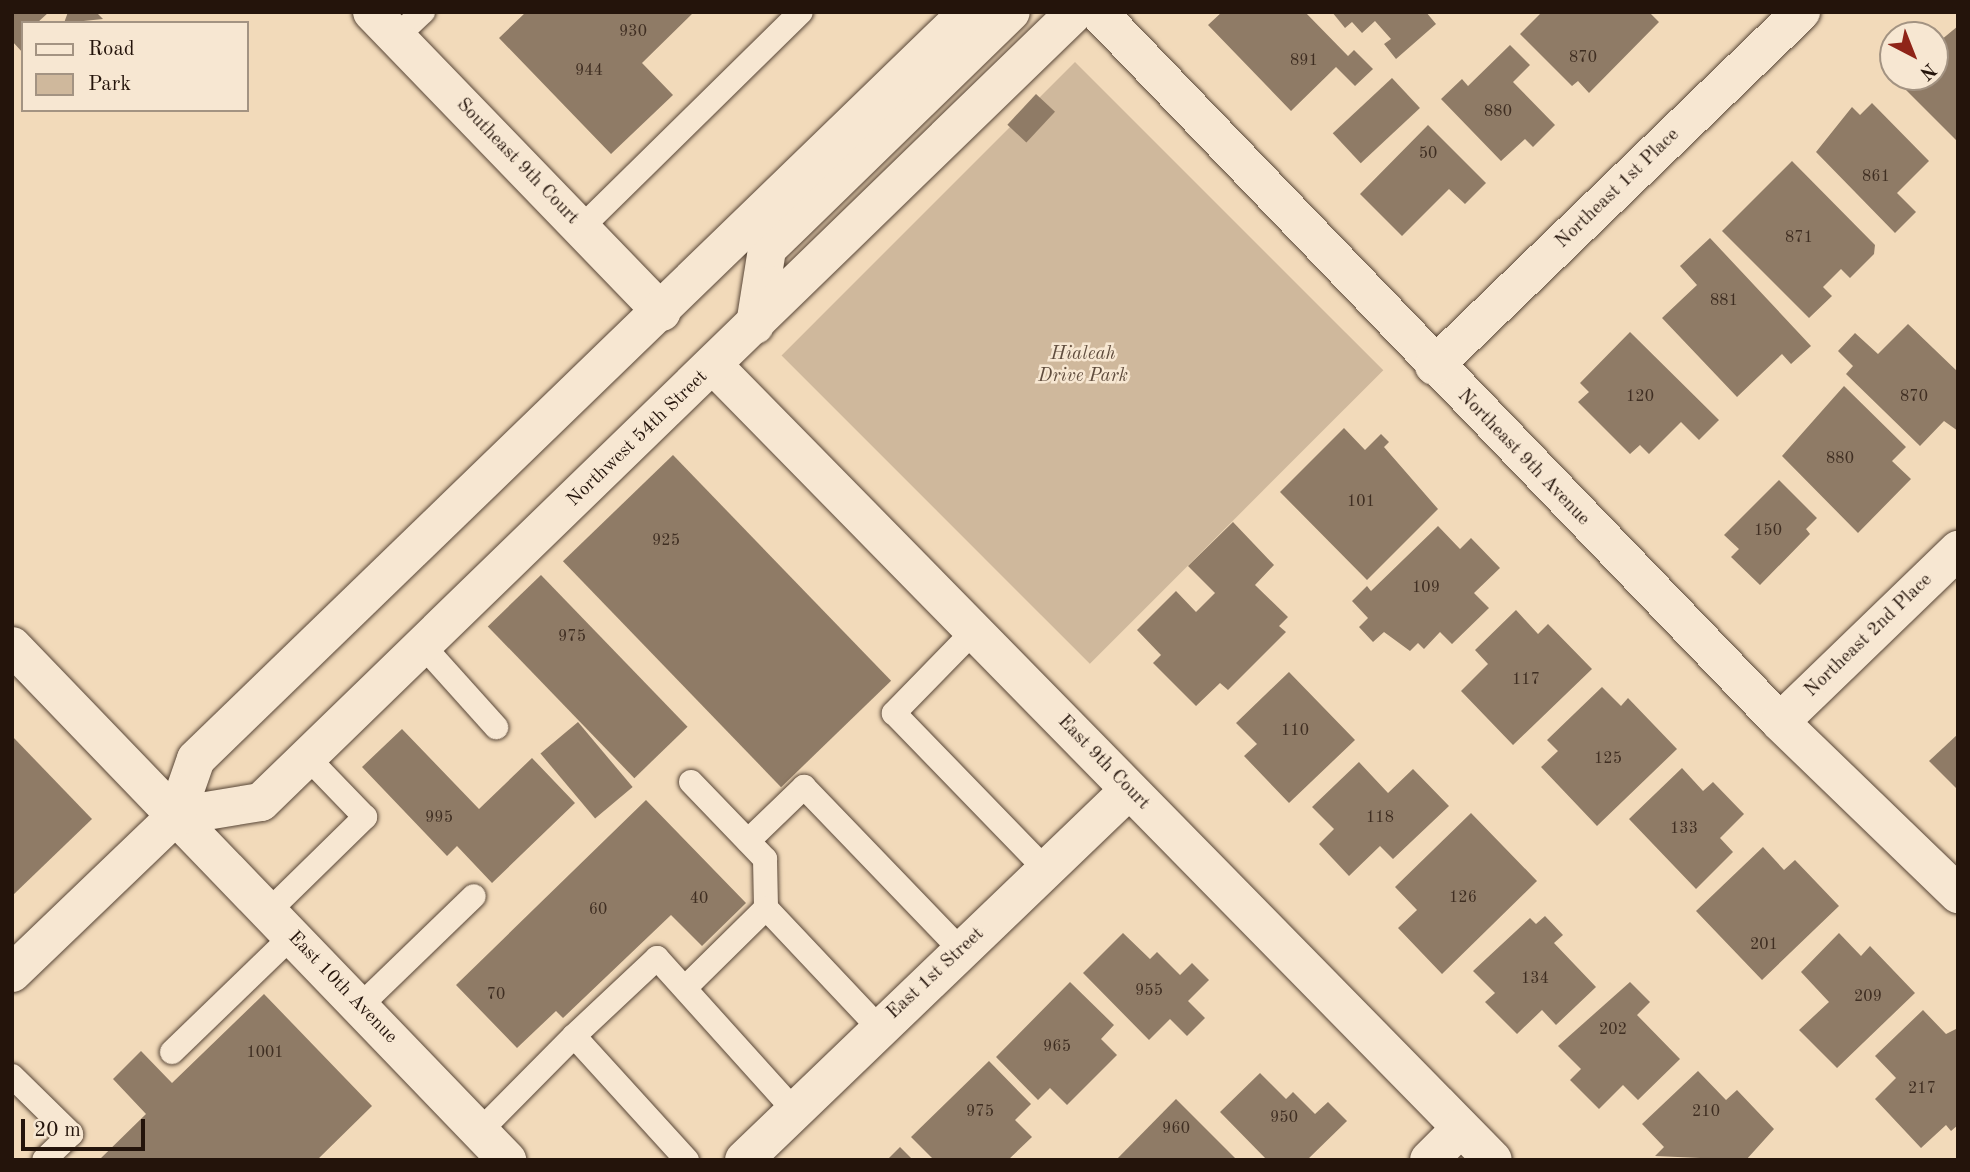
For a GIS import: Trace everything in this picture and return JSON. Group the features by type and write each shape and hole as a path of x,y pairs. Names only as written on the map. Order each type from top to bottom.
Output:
{"street":[{"path":"12,973 176,816 196,760 662,312 968,12"},
{"path":"755,325 767,249 1011,12"},
{"name":"Northwest 54th Street","path":"176,816 261,802 424,648 1075,12"},
{"name":"Northeast 9th Avenue","path":"1098,12 1434,366 1780,722 1958,894"},
{"name":"Northeast 1st Place","path":"1434,366 1801,12"},
{"name":"Southeast 9th Court","path":"397,21 581,228 662,312"},
{"name":"East 9th Court","path":"714,366 1493,1160"},
{"name":"Northeast 2nd Place","path":"1780,722 1958,550"},
{"name":"East 10th Avenue","path":"12,646 507,1160"},
{"name":"East 1st Street","path":"744,1160 1129,790"},
{"path":"1429,1160 1461,1128"}],"lane":[{"path":"581,228 801,12"},
{"path":"974,631 894,713 1046,870"},
{"path":"424,648 496,727"},
{"path":"172,1052 280,924 365,817 308,758"},
{"path":"691,782 765,859 766,908 879,1028"},
{"path":"748,841 804,787 962,951"},
{"path":"360,1006 474,896"},
{"path":"685,988 766,908"},
{"path":"480,1131 574,1036 657,958 795,1111"},
{"path":"574,1036 687,1160"},
{"path":"12,1076 71,1134 44,1160"}],"green space":[{"name":"Hialeah Drive Park","path":"1075,62 1383,370 1090,664 782,355"}],"building":[{"path":"12,12 49,12 39,21 21,21 21,51 12,41"},
{"path":"68,12 96,12 103,19 84,21 65,21"},
{"path":"526,12 694,12 642,63 673,95 611,154 499,38"},
{"path":"1222,12 1305,12 1348,56 1354,50 1373,69 1355,86 1336,67 1291,111 1208,25"},
{"path":"1332,12 1426,12 1436,24 1396,59 1384,44 1391,39 1375,21 1362,33 1352,22 1345,28"},
{"path":"1542,12 1649,12 1659,22 1589,93 1578,81 1572,86 1520,34"},
{"path":"1958,26 1958,142 1907,91 1949,91 1949,33"},
{"path":"1510,45 1530,65 1513,82 1555,125 1533,147 1525,139 1501,161 1441,99 1462,79 1468,86"},
{"path":"1392,78 1420,108 1361,163 1333,133"},
{"path":"1036,94 1055,112 1026,142 1007,125"},
{"path":"1872,103 1929,161 1897,193 1916,212 1895,233 1816,152 1852,107 1860,115"},
{"path":"1428,125 1486,183 1465,204 1449,189 1402,236 1360,194"},
{"path":"1792,161 1875,245 1874,254 1850,278 1841,269 1823,287 1832,296 1809,318 1722,231"},
{"path":"1710,238 1811,346 1791,364 1782,354 1737,397 1662,318 1697,285 1680,266"},
{"path":"1908,324 1958,372 1958,431 1944,421 1920,446 1846,374 1853,366 1838,351 1855,333 1878,354"},
{"path":"1630,332 1719,420 1699,440 1681,422 1649,454 1640,445 1630,454 1578,402 1589,392 1580,383"},
{"path":"1844,386 1906,447 1892,461 1911,479 1858,533 1782,456"},
{"path":"1344,428 1365,450 1381,434 1389,442 1384,447 1438,509 1367,580 1280,492"},
{"path":"673,455 891,681 781,787 563,561"},
{"path":"1779,480 1817,518 1806,529 1810,534 1760,585 1731,557 1739,549 1724,535"},
{"path":"1233,522 1274,565 1255,585 1288,617 1279,626 1286,632 1228,690 1220,683 1196,706 1153,663 1161,655 1137,630 1176,591 1196,612 1215,593 1188,566"},
{"path":"1438,526 1460,549 1471,538 1500,568 1474,593 1489,608 1452,644 1440,632 1424,649 1418,643 1410,651 1384,632 1373,642 1359,627 1368,618 1352,601 1367,586 1371,591"},
{"path":"541,575 688,727 634,778 488,626"},
{"path":"1516,610 1538,634 1548,624 1592,669 1513,745 1461,691 1488,664 1475,650"},
{"path":"1289,672 1355,740 1289,803 1244,756 1257,744 1236,723"},
{"path":"1602,687 1621,706 1628,698 1677,749 1597,826 1541,767 1558,751 1547,740"},
{"path":"578,722 633,787 595,819 540,753"},
{"path":"402,729 479,809 532,758 575,803 492,883 457,846 447,856 362,767"},
{"path":"1958,734 1958,790 1929,761"},
{"path":"12,736 92,819 12,896"},
{"path":"1359,762 1388,793 1413,769 1449,806 1393,859 1380,846 1349,876 1319,844 1334,829 1312,807"},
{"path":"1682,768 1703,791 1713,782 1744,814 1720,838 1733,852 1696,889 1629,819"},
{"path":"646,800 746,903 702,946 671,915 563,1018 556,1011 517,1048 456,985"},
{"path":"1471,813 1537,881 1442,974 1398,928 1417,910 1395,887"},
{"path":"1763,847 1784,870 1795,860 1839,906 1762,980 1696,911"},
{"path":"1545,916 1563,935 1554,943 1596,987 1556,1025 1542,1010 1517,1034 1485,1002 1495,993 1473,971 1530,918 1536,924"},
{"path":"1123,933 1150,959 1157,952 1180,975 1192,963 1209,980 1188,1001 1205,1018 1187,1036 1170,1019 1149,1040 1083,973"},
{"path":"1839,933 1861,956 1870,946 1915,993 1837,1068 1799,1030 1829,1002 1801,972"},
{"path":"1070,982 1114,1025 1101,1039 1117,1055 1067,1105 1050,1088 1038,1100 996,1057"},
{"path":"1630,982 1650,1002 1637,1015 1680,1059 1638,1100 1623,1085 1599,1109 1570,1080 1581,1069 1558,1046"},
{"path":"264,994 372,1106 317,1160 99,1160 146,1114 113,1079 141,1051 172,1083"},
{"path":"1923,1010 1946,1034 1958,1028 1958,1125 1951,1131 1946,1125 1921,1148 1875,1099 1896,1078 1875,1056"},
{"path":"989,1061 1031,1104 1015,1120 1032,1137 1008,1160 934,1160 911,1137"},
{"path":"1698,1071 1726,1100 1737,1090 1774,1129 1746,1160 1655,1156 1664,1147 1642,1124"},
{"path":"1260,1073 1286,1099 1293,1092 1315,1114 1328,1102 1347,1121 1307,1160 1267,1160 1220,1112"},
{"path":"1176,1099 1237,1160 1116,1160"},
{"path":"900,1147 913,1160 887,1160"}]}
